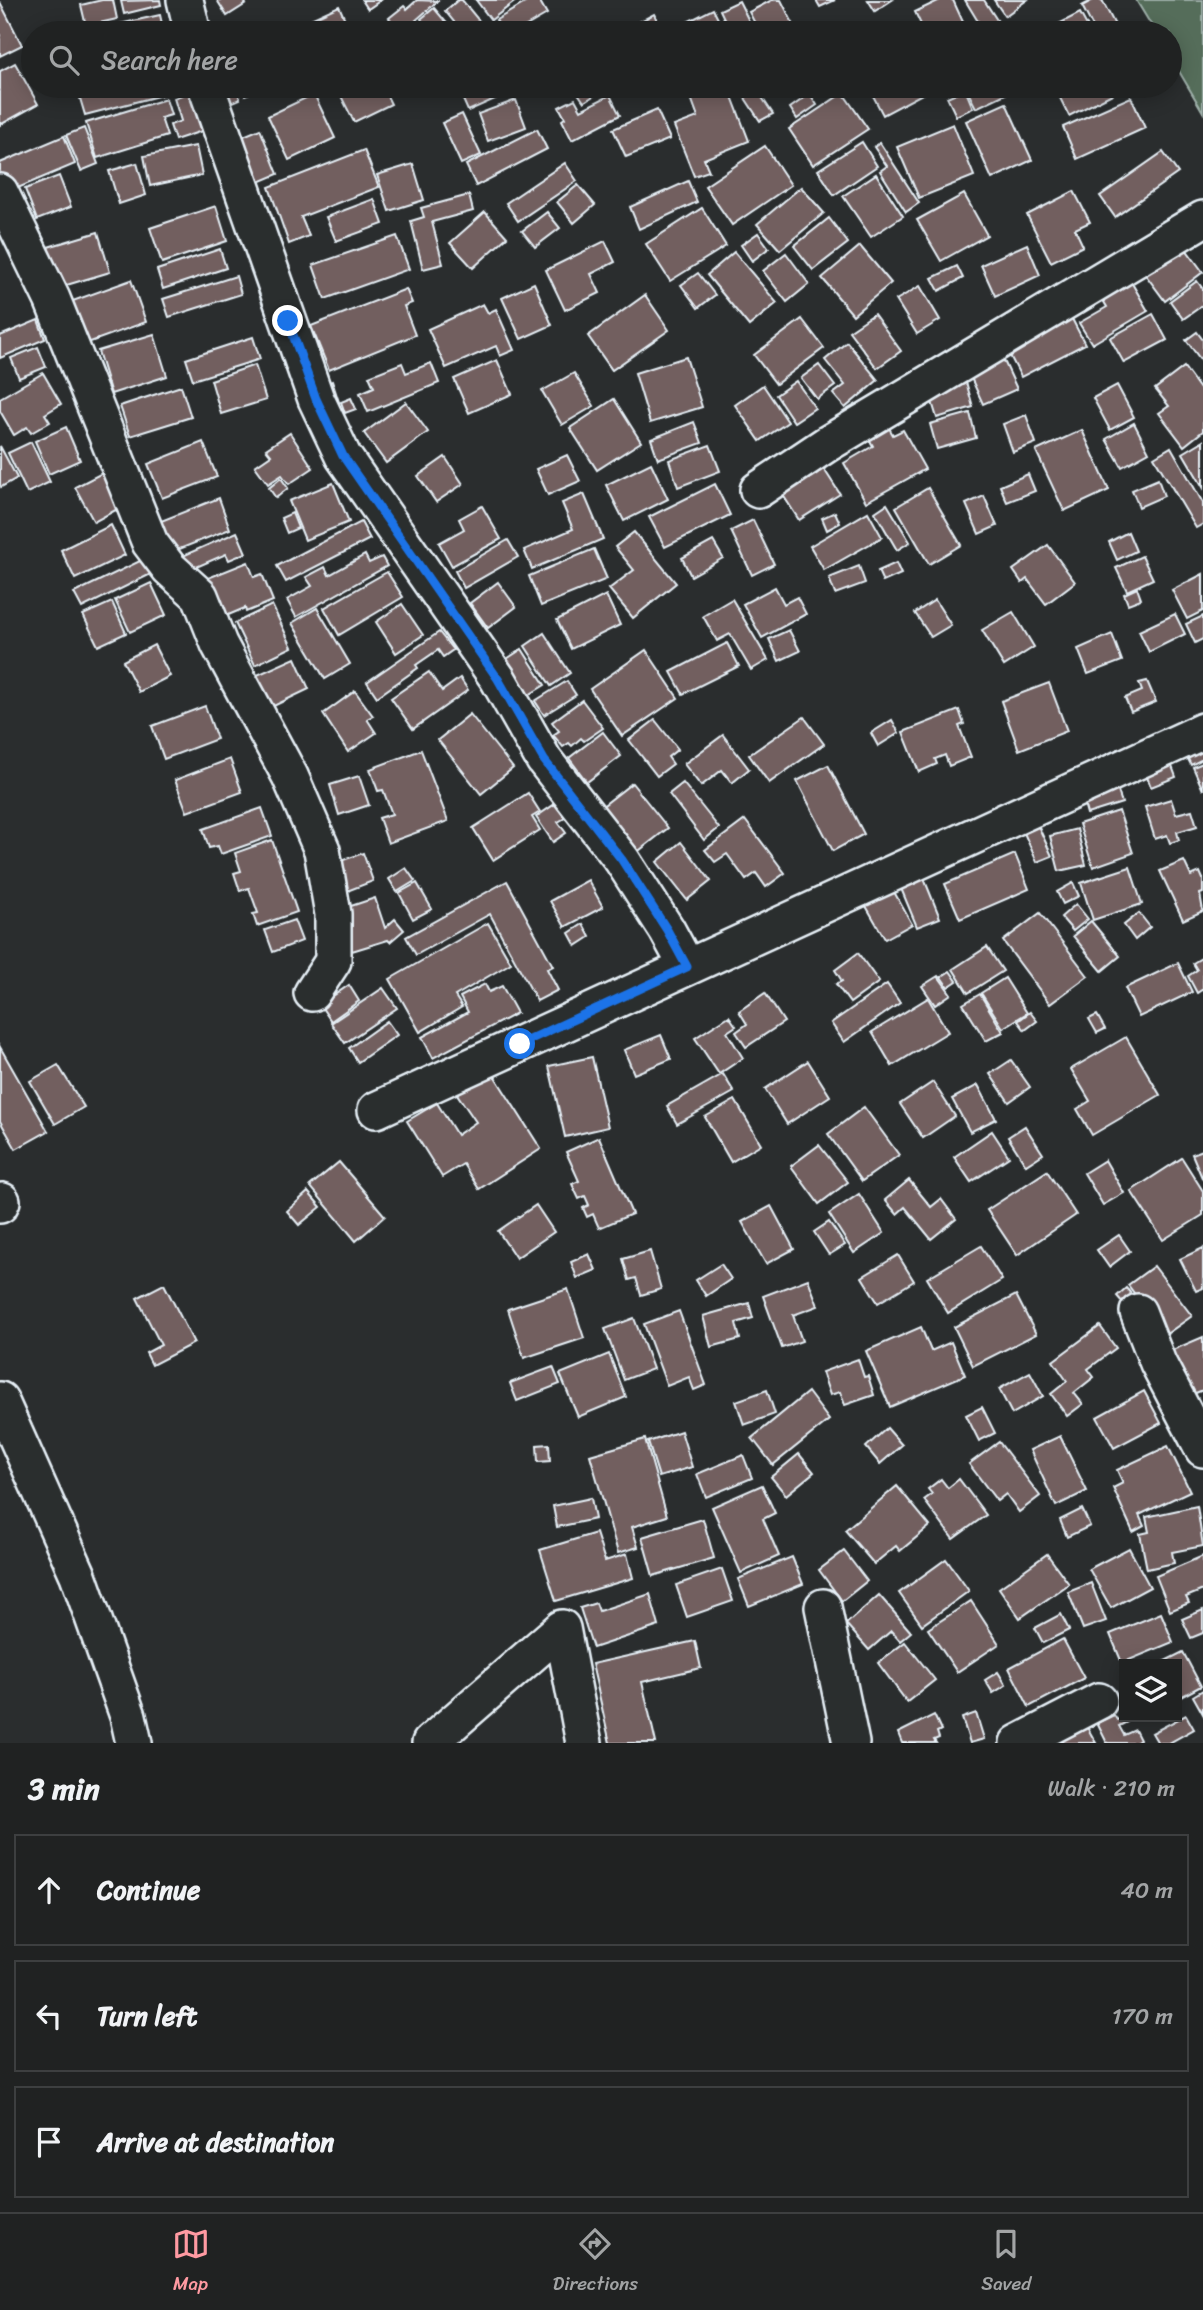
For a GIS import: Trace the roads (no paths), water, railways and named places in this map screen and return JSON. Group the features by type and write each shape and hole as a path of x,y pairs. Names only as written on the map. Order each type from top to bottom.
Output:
{"street":[{"path":"185,0 190,21"},
{"path":"210,98 316,399 343,456 498,679 544,760 622,860 667,930 687,967"},
{"path":"0,192 52,299 150,543 169,568 200,596 219,644 290,776 322,850 333,914 333,961 312,993"},
{"path":"758,490 827,444 1203,219"},
{"path":"376,1110 1203,731"},
{"path":"1138,1312 1158,1363 1203,1449"},
{"path":"3,1415 78,1575 128,1716 134,1743"},
{"path":"823,1607 851,1743"},
{"path":"430,1743 562,1628 584,1743"},
{"path":"1018,1743 1099,1701"}]}
